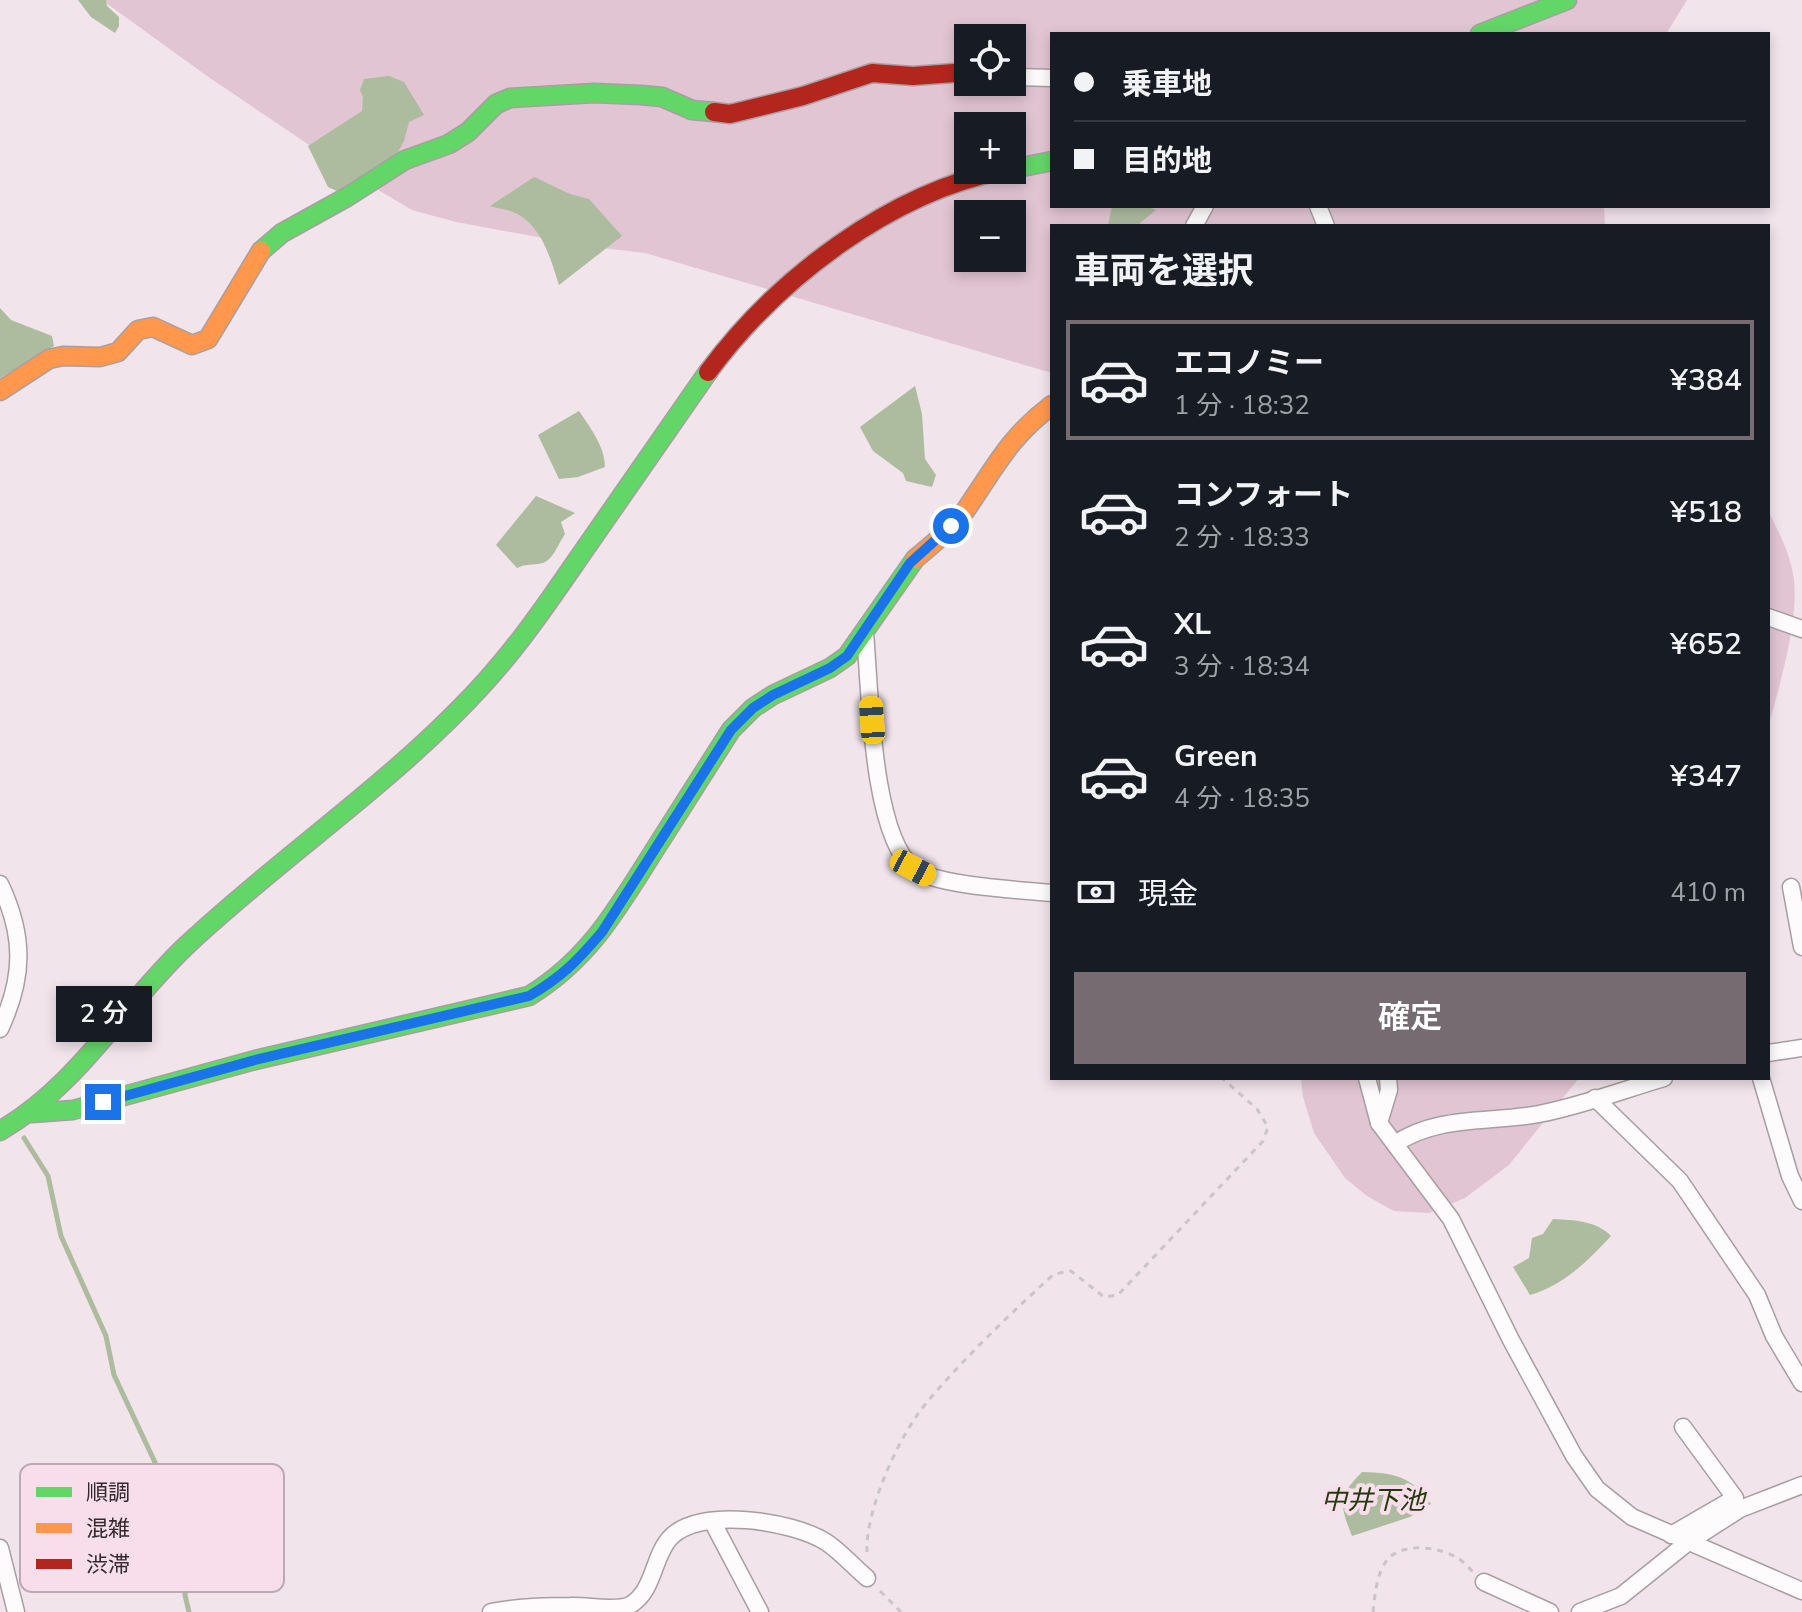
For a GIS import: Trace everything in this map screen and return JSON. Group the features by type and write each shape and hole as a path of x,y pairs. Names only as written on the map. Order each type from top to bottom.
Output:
{"street":[{"path":"1485,32 1567,0"},
{"path":"0,391 49,359 63,356 100,357 118,352 138,330 153,327 192,345 208,339 257,255 282,233 405,160 449,144 468,132 496,104 510,98 594,93 641,95 662,97 692,110 730,114 803,96 872,73 913,76 954,73"},
{"path":"1026,77 1050,78"},
{"path":"1026,166 1050,161"},
{"path":"0,1131 32,1113 75,1071 183,949 463,708 492,677 522,640 710,368 771,299 813,262 878,219 959,184"},
{"path":"32,1113 73,1110 255,1060 529,996 558,979 602,932 731,730 753,708 773,695 830,668 847,656 910,563 939,539 963,513 1009,444 1050,407"},
{"path":"1770,618 1802,629"},
{"path":"865,633 877,778 895,842 913,868 934,879 1050,893"},
{"path":"0,884 17,935 20,964 12,1002 0,1029"},
{"path":"1791,887 1802,947"},
{"path":"1770,1053 1802,1048"},
{"path":"1368,1080 1379,1123 1451,1219 1518,1353 1574,1456 1597,1489 1632,1517 1802,1591"},
{"path":"1379,1123 1389,1090 1388,1080"},
{"path":"1395,1144 1412,1132 1463,1122 1536,1115 1657,1080"},
{"path":"1762,1080 1790,1176 1802,1201"},
{"path":"1595,1098 1680,1181 1757,1295 1774,1336 1802,1383"},
{"path":"1671,1535 1735,1498 1683,1427"},
{"path":"1580,1612 1621,1596 1687,1543 1740,1509 1802,1485"},
{"path":"491,1612 571,1606 635,1608 669,1539 687,1525 712,1521 737,1519 770,1522 825,1541 867,1578"},
{"path":"712,1521 760,1612"},
{"path":"0,1548 16,1612"},
{"path":"1484,1582 1550,1612"}],"path":[{"path":"901,1612 867,1578 866,1538 876,1495 904,1437 926,1403 1054,1274 1071,1271 1104,1297 1118,1295 1263,1141 1268,1127 1257,1109 1224,1080"},
{"path":"1373,1612 1376,1587 1385,1562 1399,1549 1422,1547 1458,1557 1484,1582"}],"shaded area":[{"path":"102,0 1687,0 1667,32 1050,32 1050,208 1604,208 1605,224 1050,224 1050,372 645,253 586,246 456,222 412,210 358,178 207,76"},
{"path":"1770,514 1783,541 1793,574 1794,610 1788,651 1770,720"},
{"path":"1301,1080 1577,1080 1509,1165 1465,1198 1429,1213 1394,1211 1367,1196 1345,1178 1314,1133"}],"water":[{"path":"78,0 106,0 107,6 119,17 115,33 91,17"},
{"path":"389,76 404,82 424,115 409,122 395,158 339,192 328,187 308,146 362,111 360,90 364,79"},
{"path":"534,177 570,194 589,199 622,236 559,285 539,234 512,212 490,206"},
{"path":"1112,208 1156,210 1140,224 1108,224"},
{"path":"0,308 11,320 52,336 54,346 0,378"},
{"path":"915,386 922,414 925,459 936,475 932,487 906,481 903,473 873,451 860,427"},
{"path":"579,411 600,445 605,467 578,477 559,479 538,435"},
{"path":"536,496 575,513 561,522 565,534 547,560 517,568 496,545"},
{"path":"1553,1219 1592,1224 1611,1236 1565,1279 1530,1295 1513,1267 1529,1258 1532,1238 1543,1234"},
{"name":"中井下池","path":"1362,1472 1401,1478 1416,1487 1431,1504 1410,1517 1352,1536 1343,1502 1348,1488"}],"waterway":[{"path":"24,1138 48,1176 61,1236 106,1336 114,1375 156,1464"},
{"path":"185,1592 189,1612"}],"traffic: fast":[{"path":"1485,32 1567,0"},
{"path":"261,251 282,233 405,160 449,144 468,132 496,104 510,98 594,93 641,95 662,97 692,110 714,112"},
{"path":"1026,166 1050,161"},
{"path":"0,1131 28,1112 77,1068 187,945 378,784 452,717 486,681 539,615 708,372"},
{"path":"32,1113 73,1110 255,1060 529,996 568,967 599,933 731,730 753,708 773,695 830,668 847,656 915,559"}],"traffic: slow":[{"path":"0,391 49,359 63,356 100,357 118,352 138,330 153,327 192,345 208,339 261,251"},
{"path":"915,559 960,518 1003,454 1024,429 1050,407"}],"traffic: jam":[{"path":"714,112 730,114 803,96 872,73 913,76 954,73"},
{"path":"708,372 767,304 802,273 878,220 954,184"}],"route":[{"path":"103,1102 255,1060 529,996 558,979 602,932 731,730 753,708 773,695 830,668 847,656 910,563 951,526"}]}
